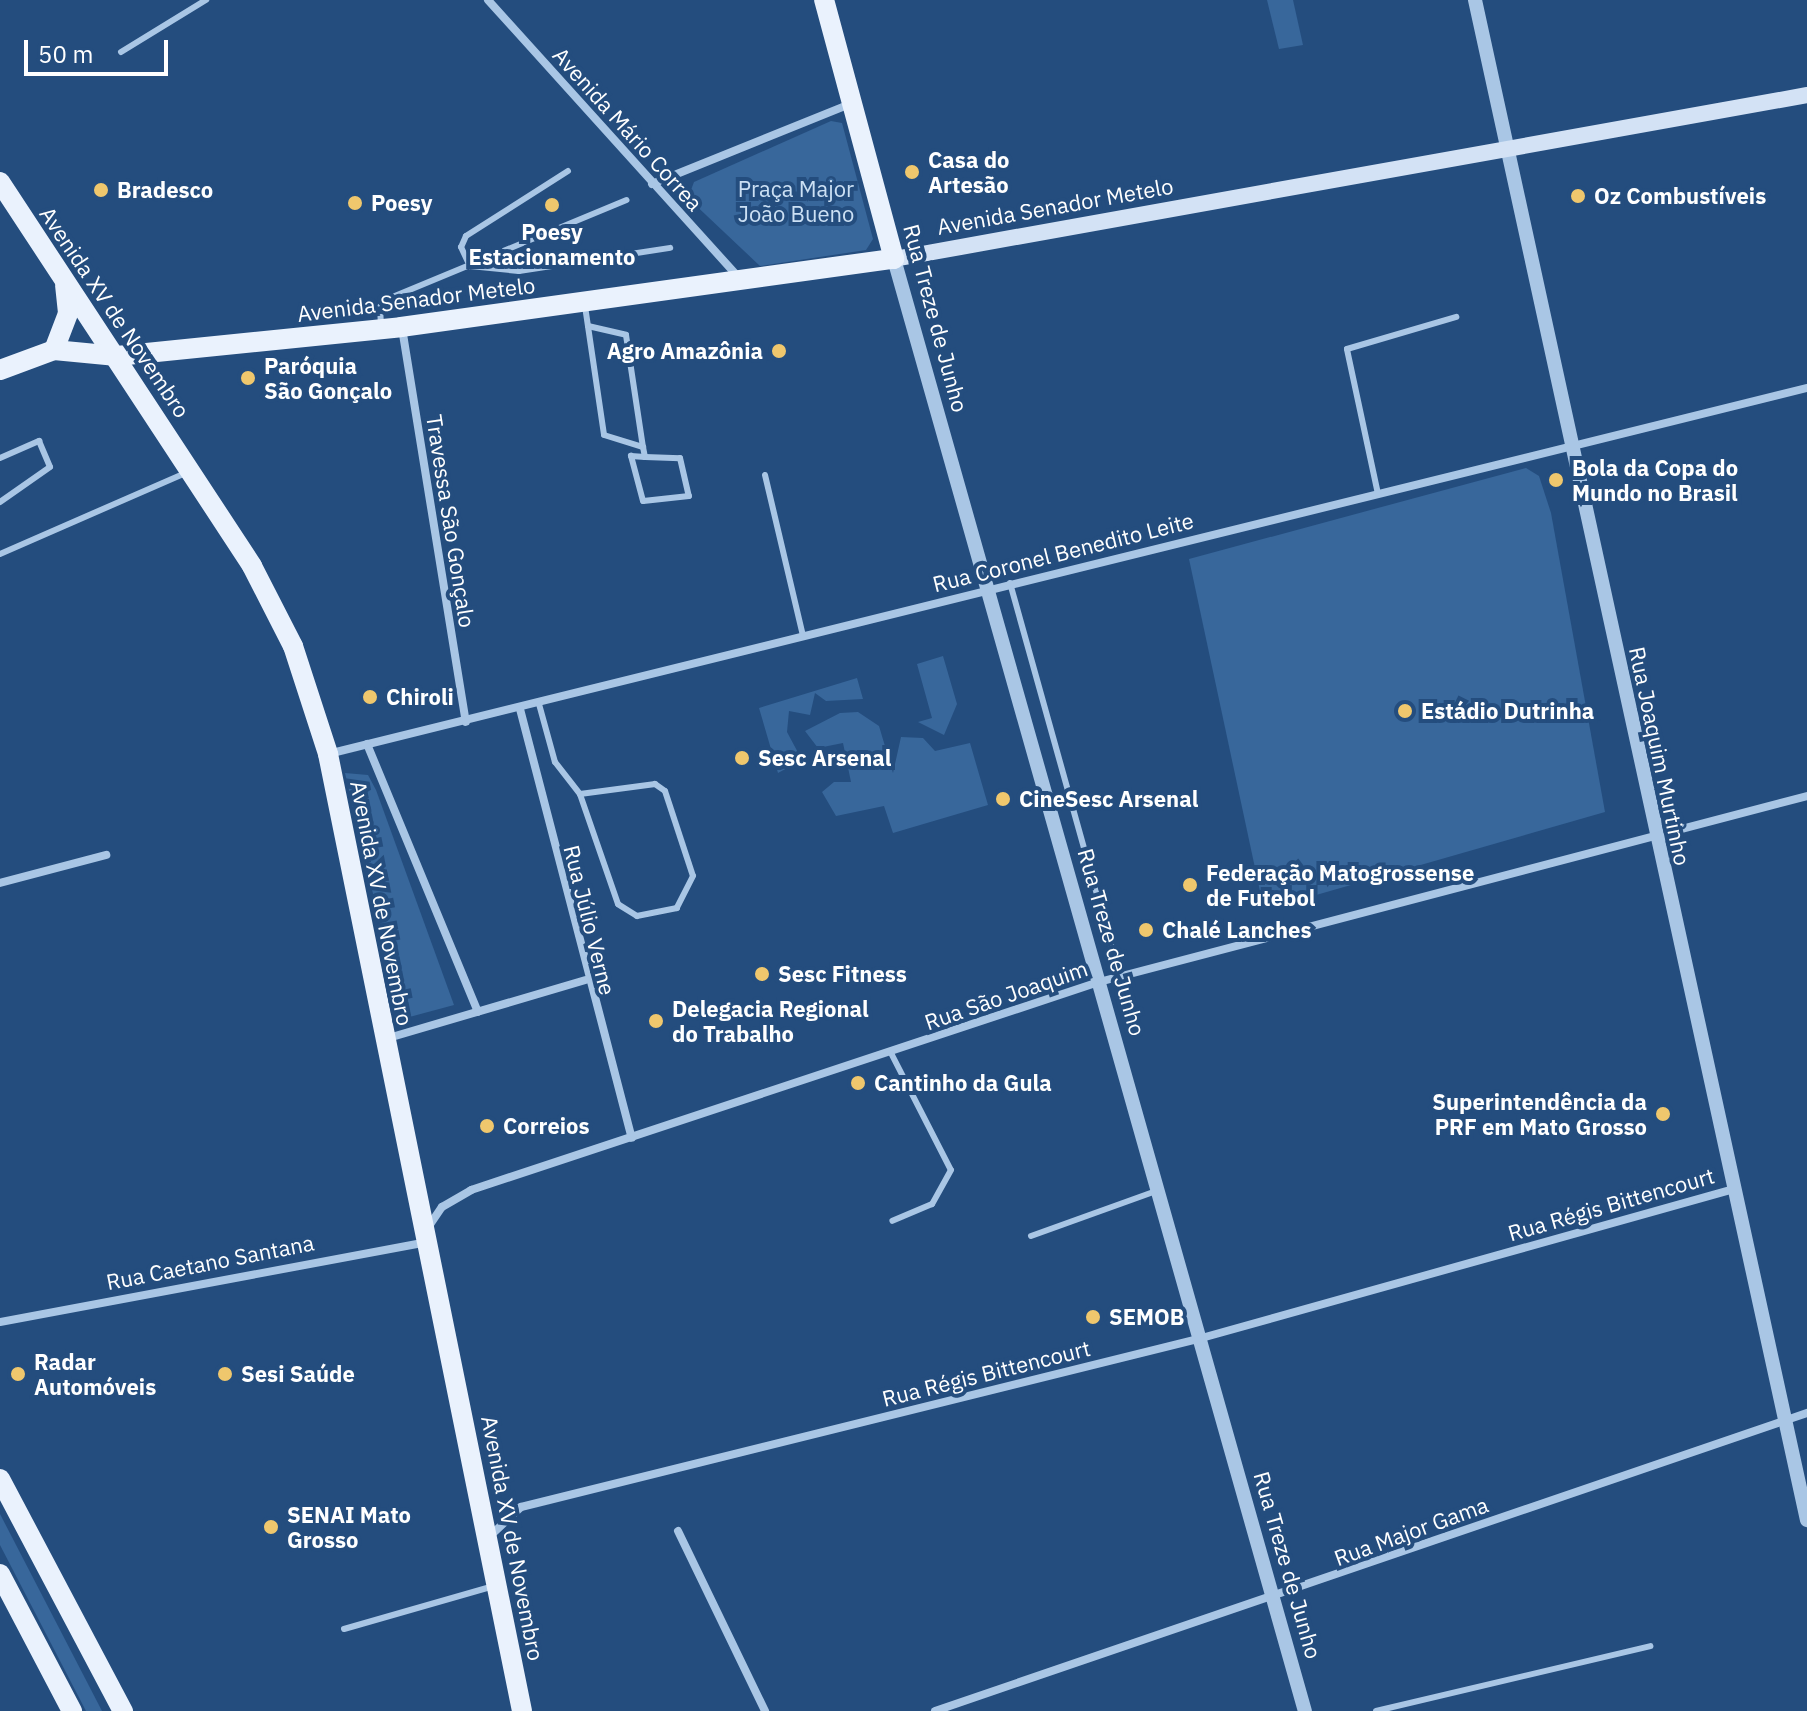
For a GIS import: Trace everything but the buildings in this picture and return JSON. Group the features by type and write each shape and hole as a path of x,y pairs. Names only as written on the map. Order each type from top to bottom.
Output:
{"main road":[{"name":"Rua Treze de Junho","path":"824,0 894,259"},
{"name":"Avenida Senador Metelo","path":"54,350 117,356 391,328 743,282 894,259 1807,95"},
{"name":"Avenida XV de Novembro","path":"0,182 191,470 293,646 328,754 522,1711"},
{"path":"0,370 54,350 68,313 64,281"},
{"path":"0,1479 123,1711"},
{"path":"0,1574 72,1711"}],"street":[{"name":"Avenida Mário Correa","path":"488,0 743,282"},
{"name":"Rua Joaquim Murtinho","path":"1475,0 1511,148 1653,834 1807,1520"},
{"path":"652,184 853,103"},
{"name":"Rua Treze de Junho","path":"894,259 1305,1711"},
{"name":"Travessa São Gonçalo","path":"391,328 466,722"},
{"name":"Rua Coronel Benedito Leite","path":"328,754 520,709 985,588 1807,388"},
{"name":"Rua Júlio Verne","path":"520,709 585,980 632,1138"},
{"path":"367,744 478,1012"},
{"name":"Rua São Joaquim","path":"427,1236 442,1207 471,1190 1099,982 1807,796"},
{"path":"0,883 106,855"},
{"path":"384,1039 585,980"},
{"name":"Rua Régis Bittencourt","path":"489,1539 521,1507 1198,1339 1734,1189"},
{"name":"Rua Caetano Santana","path":"0,1322 427,1236"},
{"name":"Rua Major Gama","path":"935,1711 1274,1598 1785,1417 1807,1413"},
{"path":"678,1531 765,1711"}],"lane":[{"path":"121,52 206,0"},
{"path":"470,266 461,247 466,236 568,171"},
{"path":"391,328 380,307 390,298 627,200"},
{"path":"470,266 519,271 670,248"},
{"path":"584,303 604,435 643,447"},
{"path":"1378,494 1347,349 1456,317"},
{"path":"588,326 626,335 645,457"},
{"path":"0,458 39,441 50,467 0,502"},
{"path":"631,456 645,457 680,458 689,496 643,501 631,456"},
{"path":"0,554 191,470"},
{"path":"765,475 803,636"},
{"name":"Rua Treze de Junho","path":"1010,583 1120,976"},
{"path":"539,704 555,762 580,794 618,904 637,916 677,908 693,876 665,791 655,784 580,794"},
{"path":"891,1053 951,1170 932,1204 892,1221"},
{"path":"1031,1236 1156,1191"},
{"path":"344,1629 498,1585"},
{"path":"1376,1711 1650,1646"}],"green space":[{"path":"1267,0 1293,0 1303,45 1279,49"},
{"name":"Praça Major João Bueno","path":"831,121 842,123 873,239 866,250 760,266 688,198 694,182"},
{"name":"Estádio Dutrinha","path":"1526,468 1539,476 1551,513 1605,812 1264,910 1189,559"},
{"path":"943,656 957,704 944,735 918,722 932,718 917,664"},
{"path":"857,678 863,699 826,701 815,693 810,715 789,711 787,732 802,760 778,773 759,708"},
{"path":"858,712 879,726 893,773 901,737 923,738 935,751 970,743 988,805 893,833 884,806 836,816 822,792 834,782 851,782 843,743 818,748 805,731 840,713"},
{"path":"345,773 368,775 376,790 454,1005 402,1019"},
{"path":"0,1514 102,1711 86,1711 0,1545"}],"place":[{"name":"Casa do Artesão","path":"912,172"},
{"name":"Bradesco","path":"101,190"},
{"name":"Oz Combustíveis","path":"1578,196"},
{"name":"Poesy","path":"355,203"},
{"name":"Poesy Estacionamento","path":"552,205"},
{"name":"Agro Amazônia","path":"779,351"},
{"name":"Paróquia São Gonçalo","path":"248,378"},
{"name":"Bola da Copa do Mundo no Brasil","path":"1556,480"},
{"name":"Chiroli","path":"370,697"},
{"name":"Estádio Dutrinha","path":"1405,711"},
{"name":"Sesc Arsenal","path":"742,758"},
{"name":"CineSesc Arsenal","path":"1003,799"},
{"name":"Federação Matogrossense de Futebol","path":"1190,885"},
{"name":"Chalé Lanches","path":"1146,930"},
{"name":"Sesc Fitness","path":"762,974"},
{"name":"Delegacia Regional do Trabalho","path":"656,1021"},
{"name":"Cantinho da Gula","path":"858,1083"},
{"name":"Superintendência da PRF em Mato Grosso","path":"1663,1114"},
{"name":"Correios","path":"487,1126"},
{"name":"SEMOB","path":"1093,1317"},
{"name":"Radar Automóveis","path":"18,1374"},
{"name":"Sesi Saúde","path":"225,1374"},
{"name":"SENAI Mato Grosso","path":"271,1527"}]}
